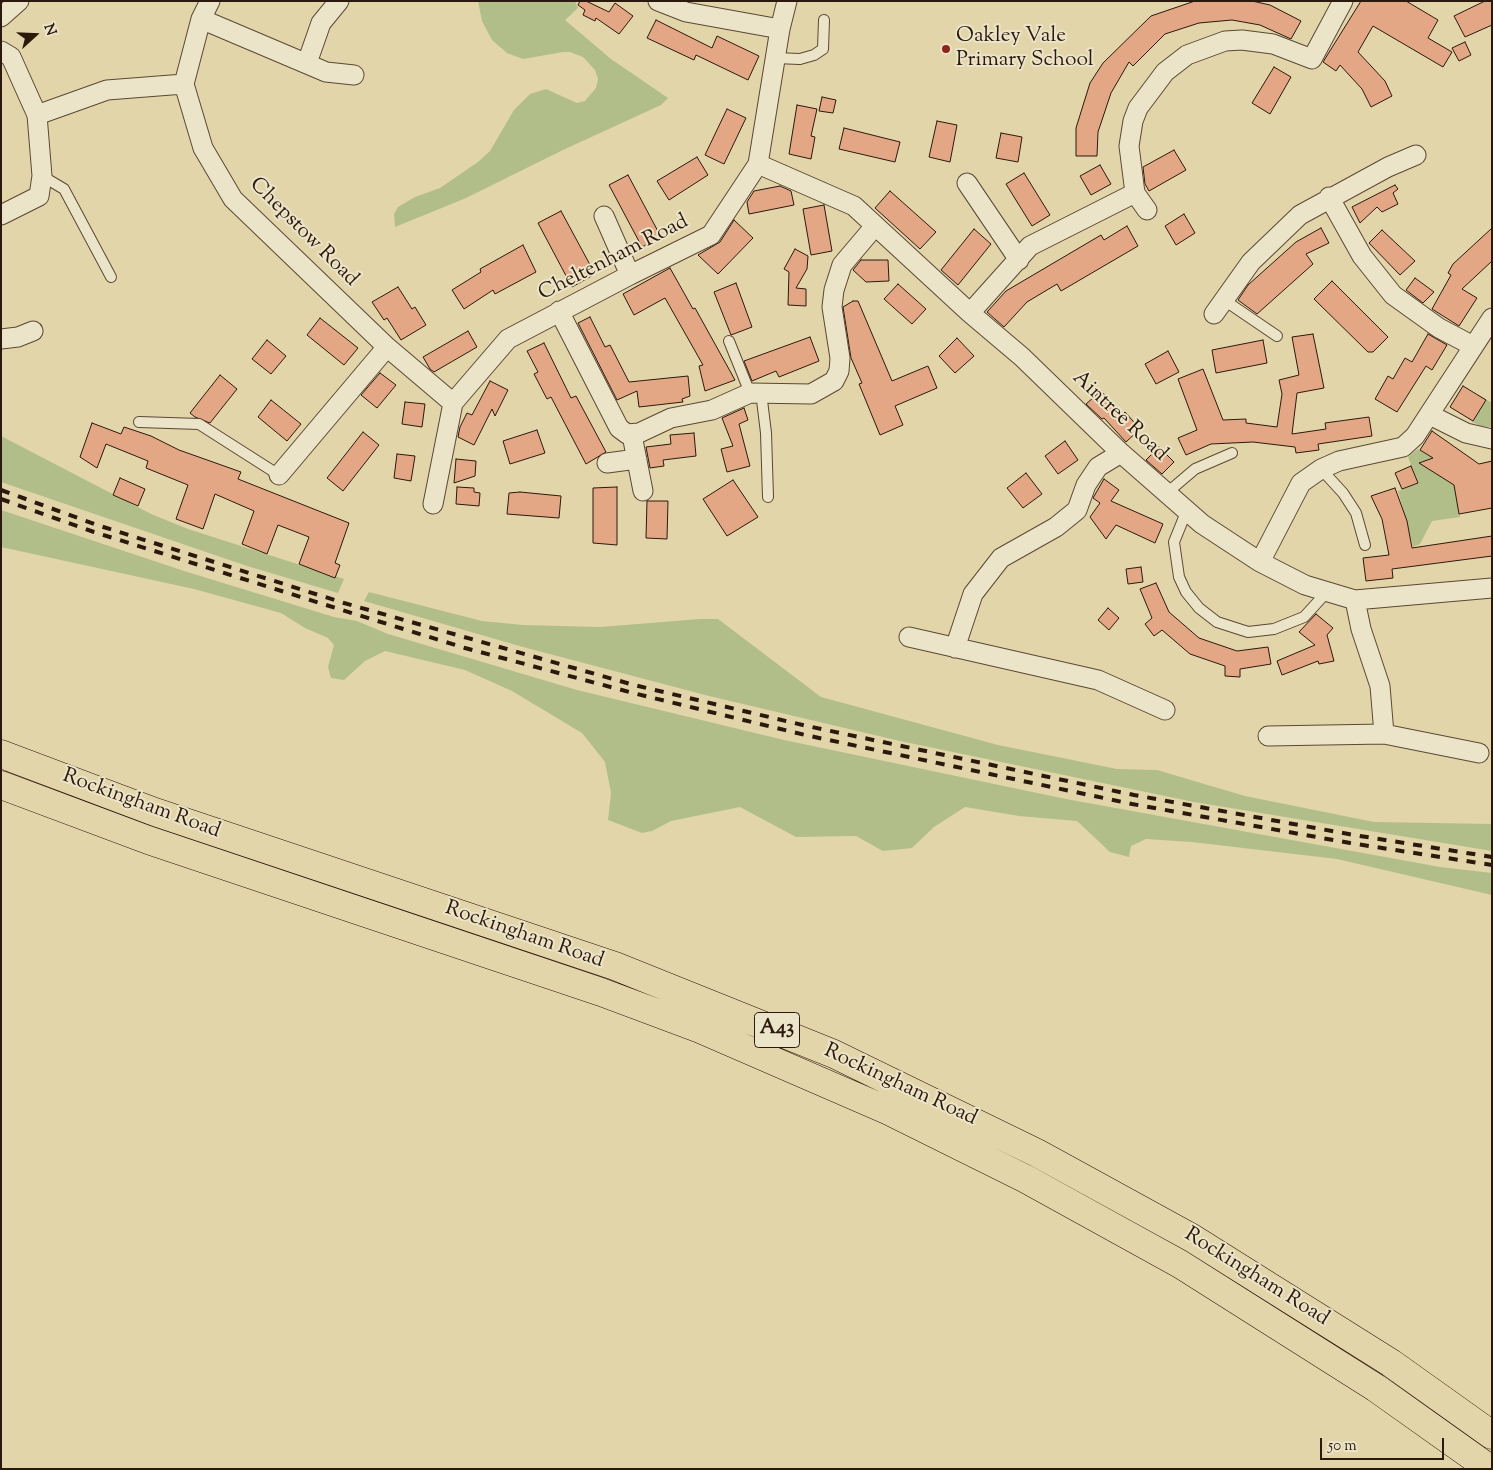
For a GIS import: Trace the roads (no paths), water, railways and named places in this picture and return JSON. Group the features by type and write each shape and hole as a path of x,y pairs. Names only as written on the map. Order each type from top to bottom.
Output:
{"highway":[{"name":"Rockingham Road","path":"1,754 155,812 614,966 834,1054 1037,1153 1192,1238 1391,1363 1492,1435"},
{"name":"Rockingham Road","path":"1,785 148,840 601,992 700,1029 889,1110 1026,1179 1180,1264 1376,1388 1490,1469"}],"street":[{"path":"1,17 19,1"},
{"path":"37,115 107,90 184,84 201,19 210,1"},
{"path":"307,63 321,23 339,1"},
{"path":"658,1 686,12 780,29"},
{"name":"Cheltenham Road","path":"433,504 453,403 508,339 630,274 711,235 758,164 780,29 787,1"},
{"path":"1147,210 1135,193 1129,146 1133,121 1138,108 1156,82 1176,62 1214,44 1242,40 1273,44 1312,59 1343,1"},
{"path":"201,19 326,72 354,74"},
{"path":"1,51 11,57 37,115 42,176 39,196 1,215"},
{"name":"Chepstow Road","path":"184,84 203,148 233,199 387,347 453,403"},
{"path":"1219,307 1251,262 1272,239 1300,214 1329,197 1416,155"},
{"name":"Aintree Road","path":"758,164 854,206 970,313 1022,357 1121,453 1168,492 1202,524 1260,562 1326,593 1355,600 1492,588"},
{"path":"967,183 1019,260"},
{"path":"970,313 1030,246 1135,193"},
{"path":"1329,197 1362,256 1393,295 1439,328 1473,346"},
{"path":"604,216 630,274"},
{"path":"632,435 671,418 712,410 756,392 811,394 834,380 839,371 840,358 832,307 834,290 842,265 875,226"},
{"path":"559,311 619,428 632,435 643,491"},
{"path":"1260,562 1301,483 1321,469 1339,461 1402,447 1415,436 1430,416 1492,318"},
{"path":"1,339 18,337 33,331"},
{"path":"279,475 387,347"},
{"path":"1430,416 1466,433 1492,439"},
{"path":"955,648 973,594 1001,558 1056,527 1076,510 1086,485 1098,467 1121,453"},
{"path":"607,463 637,459"},
{"path":"1355,600 1361,629 1380,686 1384,734"},
{"path":"909,638 1098,680 1165,710"},
{"path":"1268,736 1384,734 1480,753"}],"lane":[{"path":"775,58 800,59 814,55 822,50 824,20"},
{"path":"42,176 64,189 111,277"},
{"path":"1219,307 1277,336"},
{"path":"729,341 756,392 766,433 768,497"},
{"path":"139,422 199,424 279,475"},
{"path":"1168,492 1196,470 1232,453"},
{"path":"1321,469 1343,493 1356,513 1364,545"},
{"path":"1187,510 1174,542 1179,577 1186,592 1199,608 1217,622 1248,632 1274,629 1304,617 1326,593"}],"railway":[{"path":"1,490 97,525 344,603 634,685 807,726 1134,795 1354,835 1492,857"},
{"path":"1,499 94,532 465,648 633,693 805,735 1132,804 1350,843 1492,865"}],"place":[{"name":"Oakley Vale Primary School","path":"946,49"}]}
